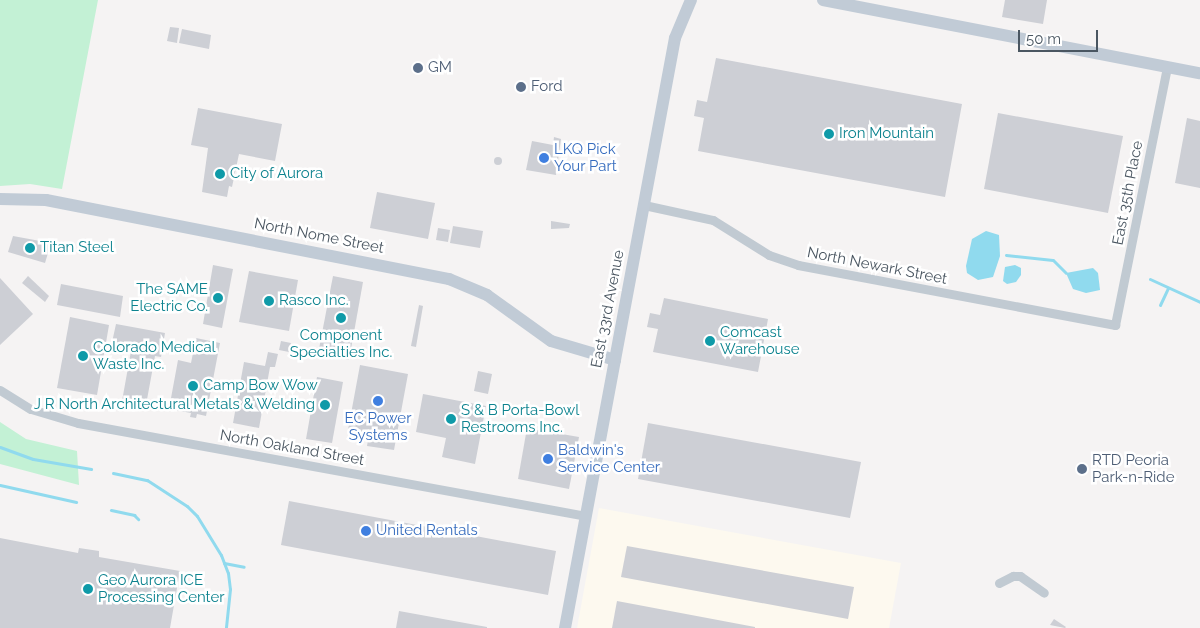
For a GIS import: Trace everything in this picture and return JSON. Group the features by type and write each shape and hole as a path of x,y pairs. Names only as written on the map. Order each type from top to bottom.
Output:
{"street":[{"name":"East 33rd Avenue","path":"565,628 676,38 683,14 691,0"},
{"path":"823,0 1200,73"},
{"name":"East 35th Place","path":"1116,325 1167,67"},
{"name":"North Nome Street","path":"0,199 46,200 441,277 487,295 551,341 614,360"},
{"name":"North Newark Street","path":"644,206 713,220 769,255 798,265 1116,325"},
{"name":"North Oakland Street","path":"0,390 31,409 78,423 586,516"},
{"path":"999,583 1013,576 1020,576 1044,593"}],"shaded area":[{"path":"599,508 901,563 889,628 577,628"}],"green space":[{"path":"0,0 98,0 62,189 30,184 0,186"},
{"path":"0,422 26,439 77,451 79,485 0,464"}],"water":[{"path":"986,231 999,235 1000,256 993,277 978,280 967,273 966,266 972,239"},
{"path":"1015,265 1021,268 1021,275 1016,282 1007,284 1003,281 1005,267"},
{"path":"1093,268 1098,273 1100,290 1086,293 1073,289 1066,273"}],"building":[{"path":"1005,0 1047,0 1043,24 1002,17"},
{"path":"170,27 179,28 177,43 167,41"},
{"path":"182,29 211,35 209,49 179,43"},
{"name":"Iron Mountain","path":"716,58 962,104 945,197 698,151 704,118 694,116 697,100 707,102"},
{"path":"198,108 282,124 275,161 239,154 232,187 229,186 227,197 202,192 208,148 191,145"},
{"path":"998,113 1123,136 1108,213 984,189"},
{"path":"1187,118 1200,121 1200,188 1175,183"},
{"name":"LKQ Pick Your Part","path":"554,137 561,139 556,175 526,170 532,141 553,145"},
{"path":"498,157 502,161 498,165 494,161"},
{"path":"377,192 435,203 428,239 370,228"},
{"path":"551,221 570,224 569,228 551,229"},
{"path":"453,226 483,231 480,248 450,243"},
{"path":"438,228 450,230 448,242 436,240"},
{"name":"Titan Steel","path":"13,236 51,243 45,263 8,252"},
{"name":"The SAME Electric Co.","path":"213,265 233,269 222,328 203,324"},
{"name":"Rasco Inc.","path":"249,271 298,280 289,331 239,322"},
{"path":"28,276 49,296 45,302 22,283"},
{"name":"Component Specialties Inc.","path":"333,276 363,282 349,360 318,354"},
{"path":"0,278 33,314 0,345"},
{"path":"61,284 123,296 120,317 57,305"},
{"name":"Comcast Warehouse","path":"664,298 768,319 758,372 653,352 658,329 647,327 650,313 660,315"},
{"path":"419,305 423,306 416,347 411,346"},
{"name":"Colorado Medical Waste Inc.","path":"70,317 109,325 97,395 57,388"},
{"path":"116,324 165,333 161,357 155,356 146,405 122,401 131,351 111,347"},
{"name":"Camp Bow Wow","path":"196,338 220,343 206,416 197,414 196,418 190,417 191,413 169,409 178,360 191,363"},
{"path":"281,341 291,343 289,352 279,350"},
{"path":"268,352 278,354 275,367 270,367 259,428 233,423 244,362 265,366"},
{"name":"EC Power Systems","path":"360,365 408,374 394,450 367,446 369,434 348,430"},
{"path":"478,371 492,374 488,394 474,391"},
{"name":"J R North Architectural Metals & Welding","path":"317,377 343,382 332,443 306,439"},
{"name":"S & B Porta-Bowl Restrooms Inc.","path":"423,394 486,406 475,464 442,457 446,438 416,432"},
{"path":"648,423 861,462 850,518 638,479"},
{"name":"Baldwin's Service Center","path":"527,428 579,437 569,489 518,479"},
{"path":"289,501 556,551 548,595 281,545"},
{"name":"Geo Aurora ICE Processing Center","path":"0,538 78,553 79,548 99,551 99,557 180,571 170,628 0,628"},
{"path":"627,546 854,587 848,619 621,577"},
{"path":"617,601 755,627 755,628 612,628"},
{"path":"399,611 487,627 487,628 396,628"},
{"path":"1054,619 1066,627 1050,625"}],"waterway":[{"path":"1006,255 1053,260 1066,273"},
{"path":"1150,279 1200,302"},
{"path":"1160,305 1168,288"},
{"path":"0,447 33,459 91,469"},
{"path":"113,473 147,480 187,506 197,516 221,555 228,573 230,589 226,628"},
{"path":"0,485 76,502"},
{"path":"111,510 134,515 138,519"},
{"path":"224,563 244,567"}],"place":[{"name":"GM","path":"418,68"},
{"name":"Ford","path":"521,87"},
{"name":"Iron Mountain","path":"829,134"},
{"name":"LKQ Pick Your Part","path":"544,158"},
{"name":"City of Aurora","path":"220,174"},
{"name":"Titan Steel","path":"30,248"},
{"name":"The SAME Electric Co.","path":"218,298"},
{"name":"Rasco Inc.","path":"269,301"},
{"name":"Component Specialties Inc.","path":"341,318"},
{"name":"Comcast Warehouse","path":"710,341"},
{"name":"Colorado Medical Waste Inc.","path":"83,356"},
{"name":"Camp Bow Wow","path":"193,386"},
{"name":"EC Power Systems","path":"378,401"},
{"name":"J R North Architectural Metals & Welding","path":"325,405"},
{"name":"S & B Porta-Bowl Restrooms Inc.","path":"451,419"},
{"name":"Baldwin's Service Center","path":"548,459"},
{"name":"RTD Peoria Park-n-Ride","path":"1082,469"},
{"name":"United Rentals","path":"366,531"},
{"name":"Geo Aurora ICE Processing Center","path":"88,589"}]}
